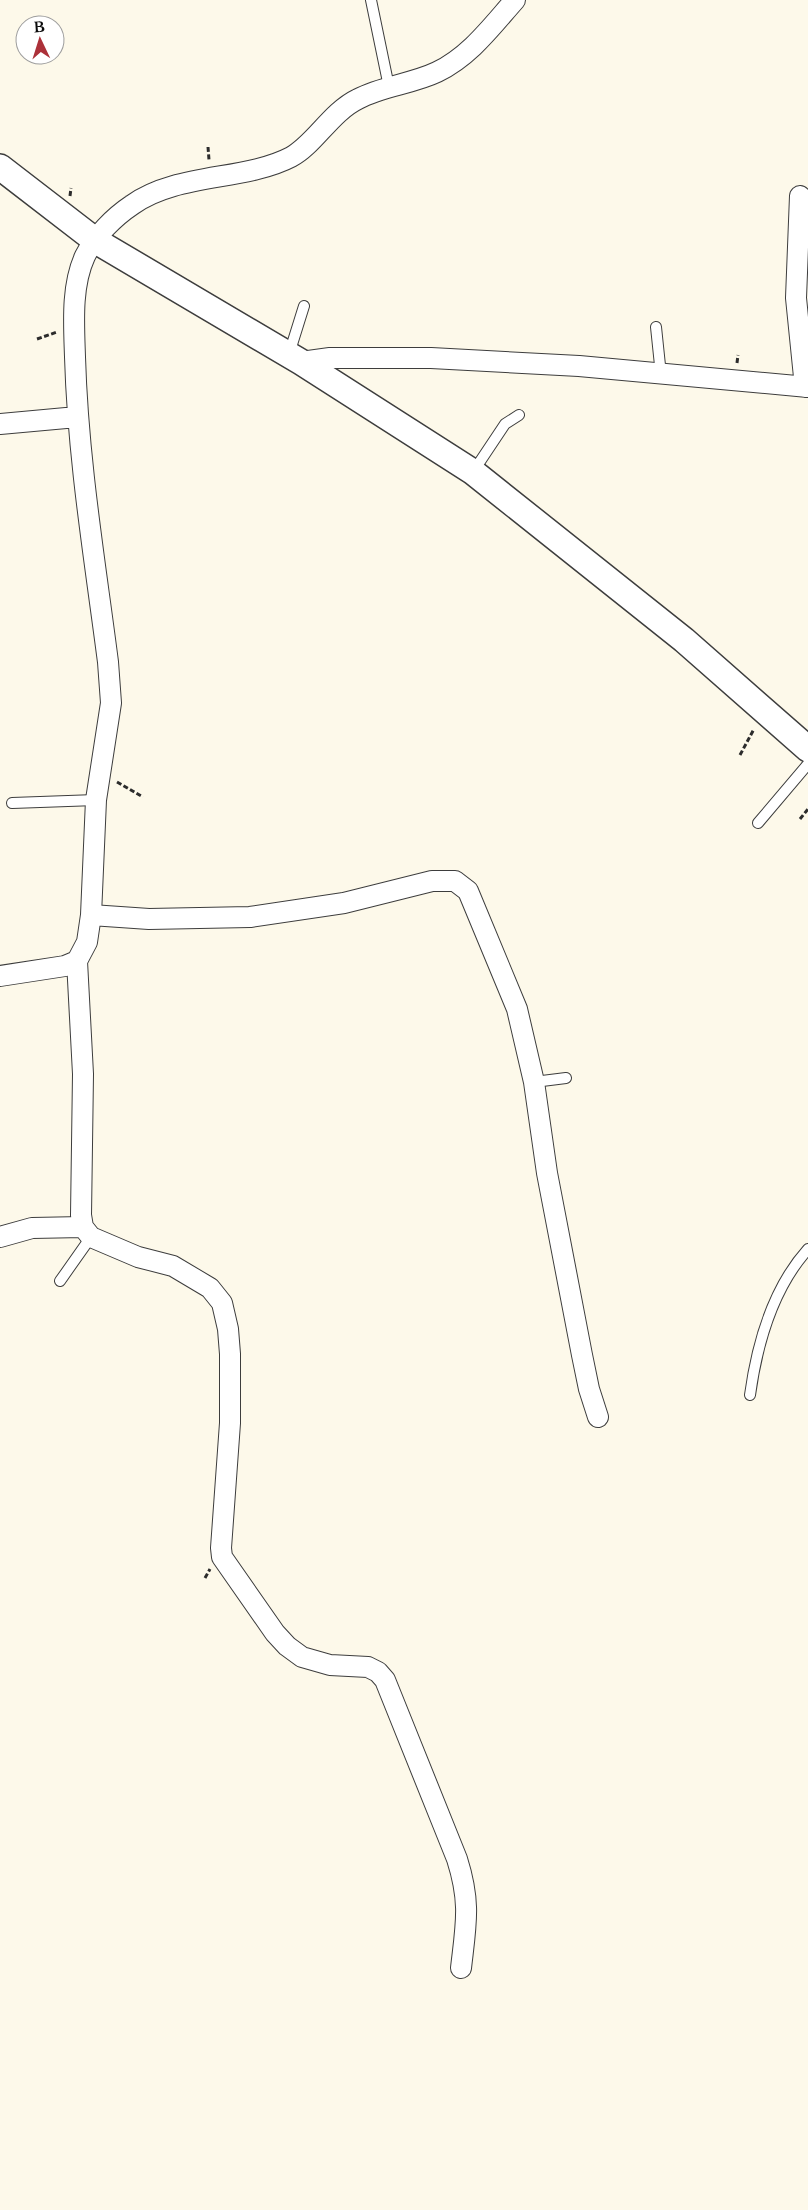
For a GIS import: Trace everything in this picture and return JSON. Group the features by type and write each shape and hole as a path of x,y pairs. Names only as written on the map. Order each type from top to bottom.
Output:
{"street":[{"path":"87,1232 81,1215 83,1074 77,961 87,942 96,800 111,703 108,662 77,416 74,327 78,280 85,255 110,223 133,203 165,190 233,173 266,168 294,156 338,112 358,99 388,87 436,73 469,53 515,0"},
{"path":"0,167 96,241 295,358 473,472 684,640 808,749"},
{"path":"295,358 431,358 579,366 807,387 796,298 800,196"},
{"path":"0,424 77,416"},
{"path":"90,915 149,919 250,917 344,903 432,881 455,881 468,891 516,1008 534,1082 547,1173 580,1346 589,1389 598,1417"},
{"path":"0,976 65,966 77,961"},
{"path":"0,1237 32,1228 87,1232 138,1257 173,1266 210,1288 222,1303 228,1329 230,1354 230,1423 221,1548 222,1557 275,1634 287,1646 302,1657 330,1665 368,1668 378,1672 385,1680 458,1859 466,1886 468,1912 461,1968"}],"lane":[{"path":"371,0 388,87"},
{"path":"295,358 304,306"},
{"path":"656,326 661,375"},
{"path":"473,472 505,424 519,415"},
{"path":"758,823 808,764"},
{"path":"12,803 96,800"},
{"path":"534,1082 566,1078"},
{"path":"60,1281 87,1232"},
{"path":"750,1395 755,1358 781,1289 808,1249"}],"path":[{"path":"740,755 764,711"},
{"path":"101,773 143,797"},
{"path":"800,818 808,810"}]}
